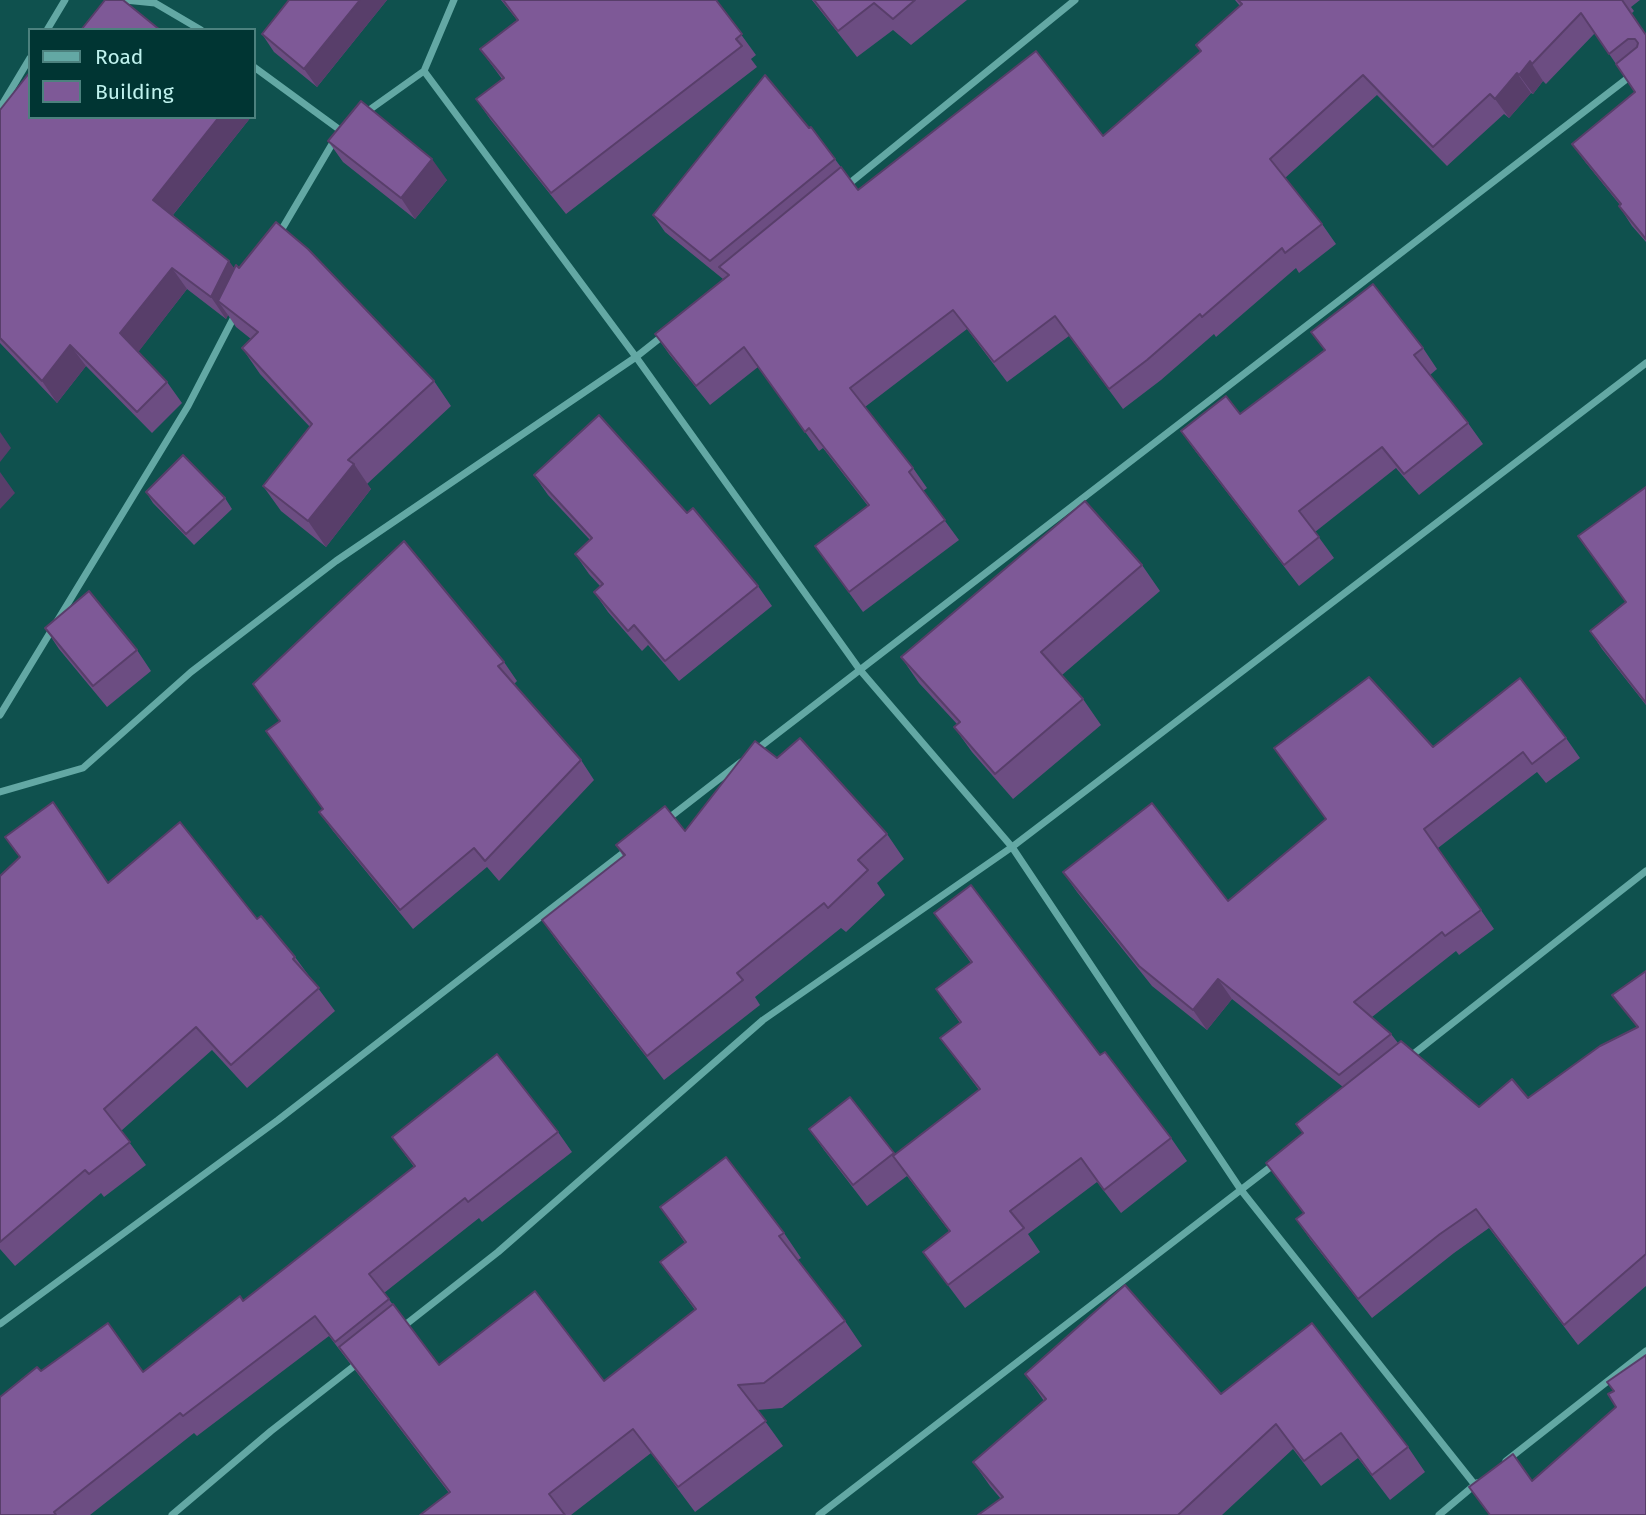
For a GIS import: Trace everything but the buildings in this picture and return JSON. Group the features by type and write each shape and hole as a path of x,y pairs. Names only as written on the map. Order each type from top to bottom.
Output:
{"street":[{"path":"48,28 65,0"},
{"path":"125,0 155,3 198,28"},
{"path":"361,116 424,71 454,0"},
{"path":"840,192 1075,0"},
{"path":"0,107 28,61"},
{"path":"662,823 1646,64"},
{"path":"256,68 340,130"},
{"path":"424,71 636,357 860,670 1012,847 1241,1190 1475,1485"},
{"path":"272,245 340,130 350,123"},
{"path":"0,715 188,406 241,302"},
{"path":"0,792 83,768 191,672 336,561 636,357 668,331"},
{"path":"390,1338 498,1252 763,1020 1012,847 1646,363"},
{"path":"0,1324 278,1120 629,848"},
{"path":"1405,1061 1646,871"},
{"path":"819,1515 1285,1156"},
{"path":"1496,1468 1646,1352"},
{"path":"172,1515 271,1431 368,1355"},
{"path":"1438,1515 1485,1476"}]}
